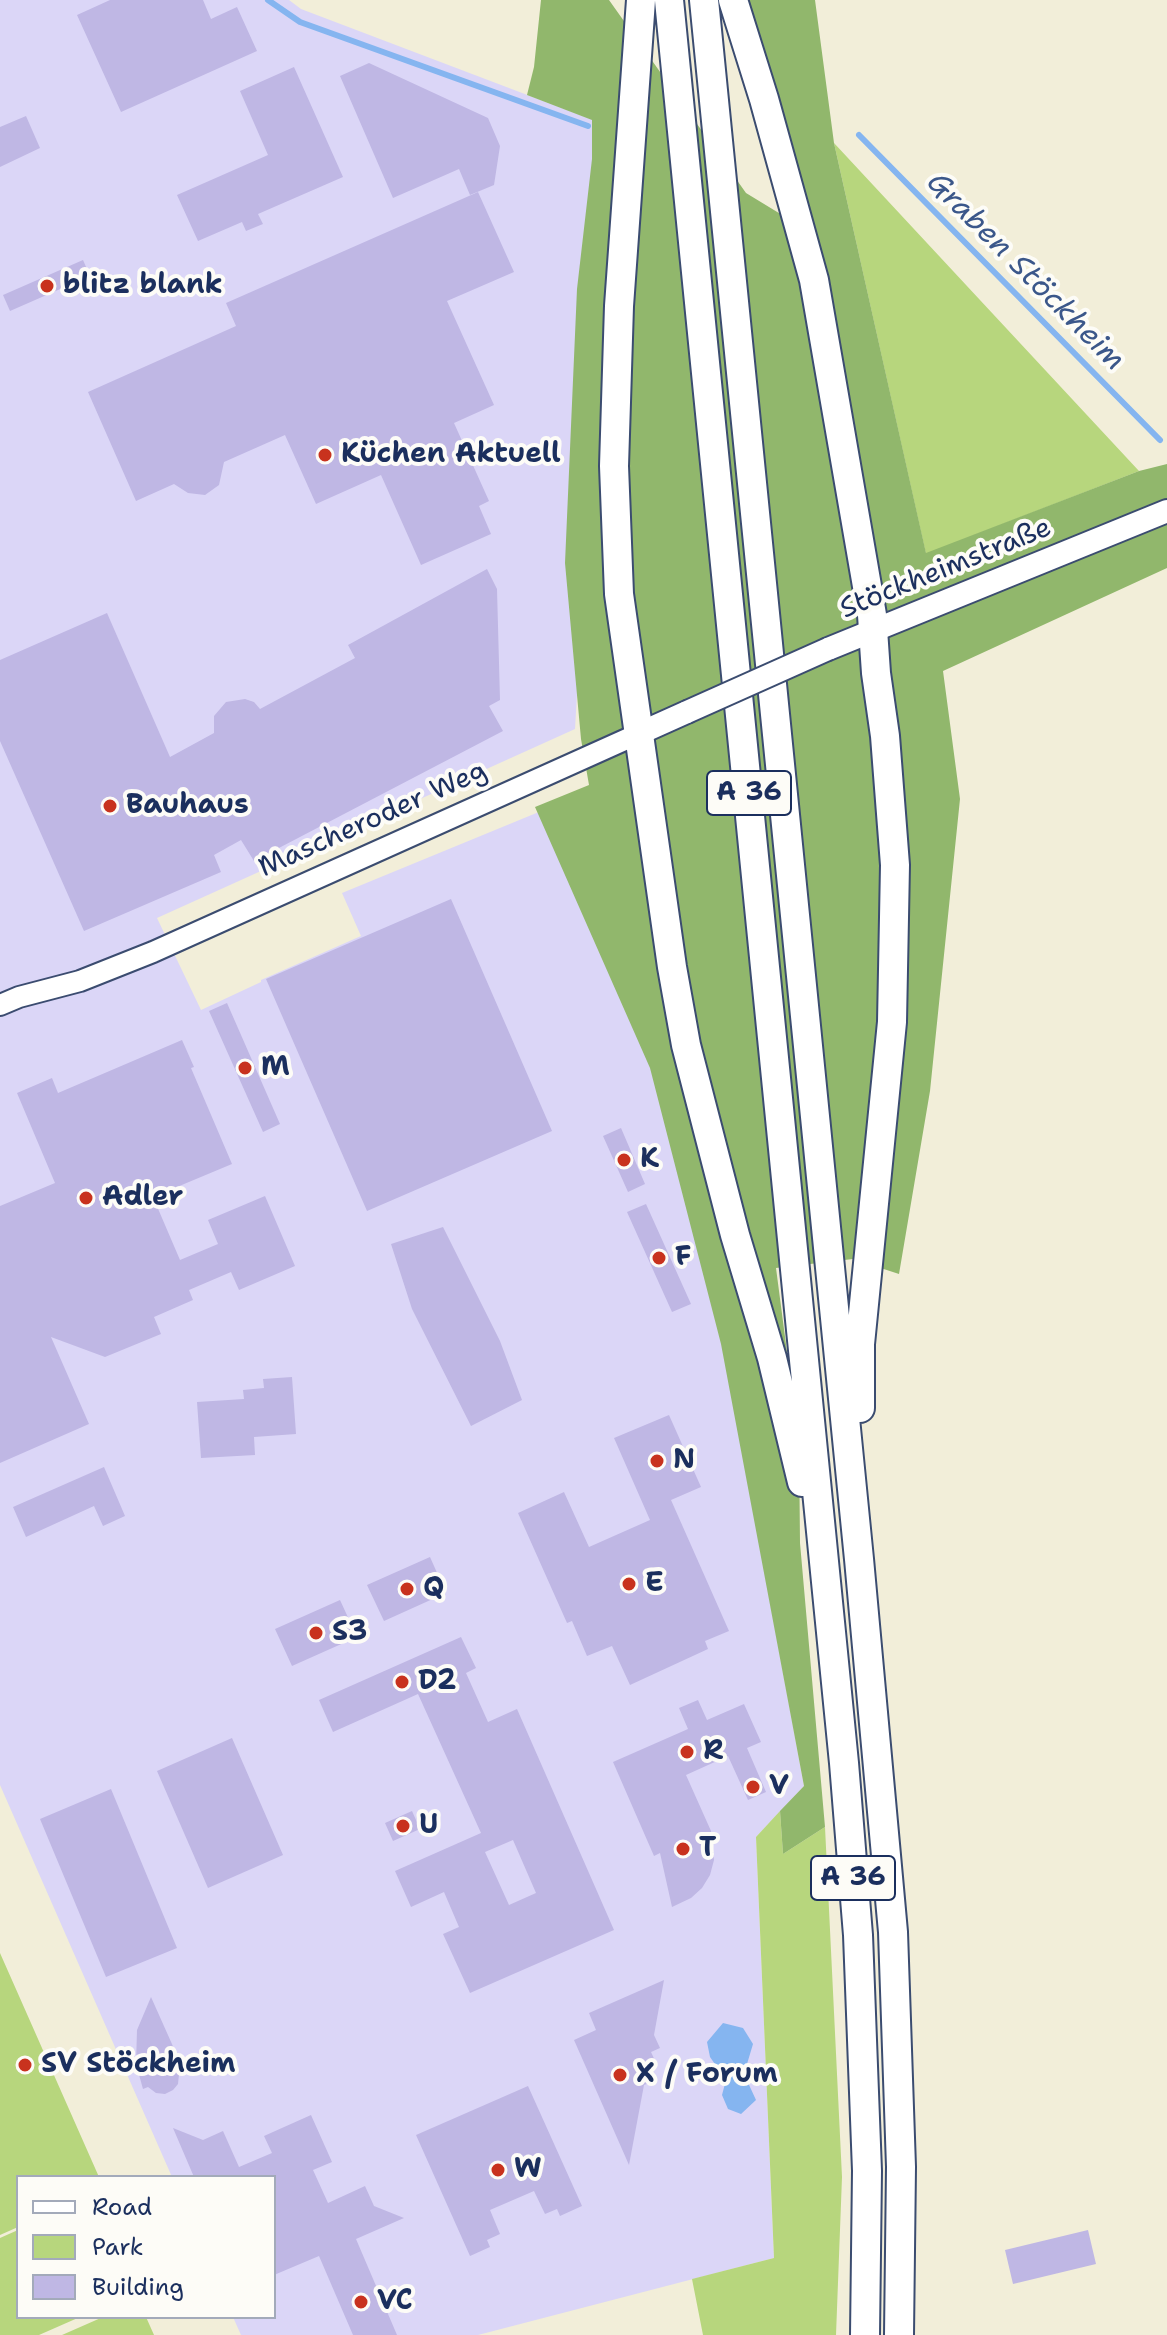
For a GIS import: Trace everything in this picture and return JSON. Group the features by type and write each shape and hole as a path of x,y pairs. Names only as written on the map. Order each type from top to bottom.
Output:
{"highway":[{"path":"641,0 619,306 614,466 619,594 686,1045 735,1235 772,1358 827,1585"},
{"name":"A 36","path":"669,0 827,1585 858,1935 867,2171 865,2335"},
{"name":"A 36","path":"704,0 859,1559 893,1932 901,2167 899,2335"},
{"path":"733,0 814,280 873,630 885,736 895,865 892,1022 860,1344 859,1559"}],"main road":[{"name":"Stöckheimstraße","path":"748,685 873,630 1167,511"},
{"name":"Mascheroder Weg","path":"638,734 748,685"}],"street":[{"name":"Mascheroder Weg","path":"6,1000 80,981 153,952 638,734"}],"shaded area":[{"path":"0,0 289,0 301,9 609,126 575,729 157,918 201,1010 361,936 342,893 585,793 722,1342 804,1786 756,1837 774,2258 478,2335 241,2335 234,2319 276,2319 276,2175 171,2175 0,1785"}],"green space":[{"path":"541,0 609,0 746,193 815,235 748,0 815,0 834,143 926,553 1139,471 1167,464 1167,568 943,671 960,799 930,1091 899,1274 853,1259 776,1268 799,1444 800,1543 825,1827 783,1854 780,1811 804,1786 721,1344 650,1068 535,807 589,785 581,739 565,563 577,289 592,159 592,120 527,95 534,67"},
{"path":"834,143 1139,471 926,554"},
{"path":"780,1811 783,1854 825,1827 842,2177 836,2335 703,2335 692,2279 774,2258 756,1837"},
{"name":"SV Stöckheim","path":"0,1953 98,2175 16,2175 16,2228 0,2235"},
{"path":"16,2231 16,2319 75,2319 39,2335 0,2335 0,2238"},
{"path":"98,2319 147,2319 154,2335 62,2335"}],"water":[{"path":"723,2023 743,2028 753,2044 744,2074 756,2100 741,2114 728,2109 722,2095 726,2080 710,2057 707,2042"}],"building":[{"path":"110,0 203,0 211,19 237,7 257,51 121,112 77,15"},
{"path":"369,63 488,118 500,146 494,185 470,195 459,169 393,198 340,76"},
{"path":"294,67 343,177 258,214 263,224 246,231 242,222 198,241 177,195 268,155 240,91"},
{"path":"26,116 40,148 0,167 0,127"},
{"path":"478,192 514,272 447,301 494,405 454,423 489,501 479,506 491,534 421,565 381,475 316,504 285,435 224,462 219,485 205,495 188,493 174,484 136,501 88,392 236,326 226,303"},
{"name":"blitz blank","path":"83,260 90,276 10,311 3,295"},
{"path":"487,569 497,589 500,700 489,706 503,731 254,861 241,840 214,855 221,872 84,931 0,741 0,660 107,613 170,757 214,733 214,716 226,702 245,699 254,702 260,709 355,658 348,645"},
{"path":"451,899 552,1131 367,1211 266,979"},
{"name":"M","path":"227,1003 280,1124 263,1132 209,1011"},
{"name":"Adler","path":"182,1040 232,1164 153,1197 180,1260 218,1244 208,1220 265,1196 295,1266 239,1290 231,1272 189,1290 193,1300 154,1317 161,1334 105,1357 51,1337 89,1424 0,1463 0,1206 55,1183 17,1093 52,1078 58,1093"},
{"name":"K","path":"621,1128 645,1184 628,1192 603,1136"},
{"name":"F","path":"646,1204 691,1304 672,1312 627,1212"},
{"path":"443,1227 500,1341 522,1400 471,1426 412,1309 391,1244"},
{"path":"292,1377 296,1434 254,1437 255,1455 201,1458 197,1402 244,1399 243,1390 264,1388 263,1379"},
{"name":"E","path":"669,1415 701,1487 671,1500 729,1631 705,1641 708,1649 630,1685 612,1646 587,1656 572,1621 567,1623 518,1513 564,1492 589,1547 650,1520 614,1438"},
{"path":"104,1467 125,1516 103,1526 94,1506 26,1537 13,1507"},
{"name":"Q","path":"430,1557 446,1593 384,1621 367,1585"},
{"name":"S3","path":"340,1600 357,1637 292,1666 275,1629"},
{"path":"461,1637 476,1668 466,1673 488,1722 517,1709 614,1930 470,1993 443,1934 459,1927 444,1892 411,1907 395,1871 481,1833 418,1694 333,1732 319,1700","holes":["513,1840 536,1893 509,1905 485,1852"]},
{"path":"698,1700 707,1720 744,1704 761,1742 747,1748 766,1792 748,1800 728,1756 686,1775 711,1831 714,1860 702,1888 691,1898 672,1907 660,1853 654,1856 613,1762 688,1729 679,1708"},
{"path":"232,1738 283,1855 208,1888 157,1771"},
{"path":"111,1789 177,1948 106,1977 40,1819"},
{"name":"U","path":"412,1811 420,1829 393,1841 385,1823"},
{"name":"X / Forum","path":"664,1980 654,2035 660,2048 651,2052 657,2065 648,2068 654,2081 644,2085 629,2165 574,2040 596,2030 589,2013"},
{"path":"151,1997 184,2071 179,2074 178,2084 165,2094 156,2093 148,2087 143,2089 136,2064 137,2030"},
{"name":"W","path":"528,2086 582,2206 560,2216 557,2209 545,2214 534,2191 490,2210 500,2234 487,2240 490,2247 470,2256 416,2135"},
{"path":"311,2115 332,2162 313,2170 328,2203 365,2186 374,2206 404,2218 356,2239 397,2335 353,2335 319,2256 276,2274 276,2175 193,2175 173,2128 203,2140 223,2131 239,2167 272,2153 264,2136"},
{"path":"1088,2230 1096,2264 1013,2284 1005,2250"}],"waterway":[{"name":"Graben Stöckheim","path":"268,0 300,22 588,126"},
{"name":"Graben Stöckheim","path":"859,135 1160,440"}],"place":[{"name":"blitz blank","path":"47,286"},
{"name":"Küchen Aktuell","path":"325,455"},
{"name":"Bauhaus","path":"110,806"},
{"name":"M","path":"245,1068"},
{"name":"K","path":"624,1160"},
{"name":"Adler","path":"86,1198"},
{"name":"F","path":"659,1258"},
{"name":"N","path":"657,1461"},
{"name":"E","path":"629,1584"},
{"name":"Q","path":"407,1589"},
{"name":"S3","path":"316,1633"},
{"name":"D2","path":"402,1682"},
{"name":"R","path":"687,1752"},
{"name":"V","path":"753,1787"},
{"name":"U","path":"403,1826"},
{"name":"T","path":"683,1849"},
{"name":"SV Stöckheim","path":"25,2065"},
{"name":"X / Forum","path":"620,2075"},
{"name":"W","path":"498,2170"},
{"name":"VC","path":"361,2302"}]}
